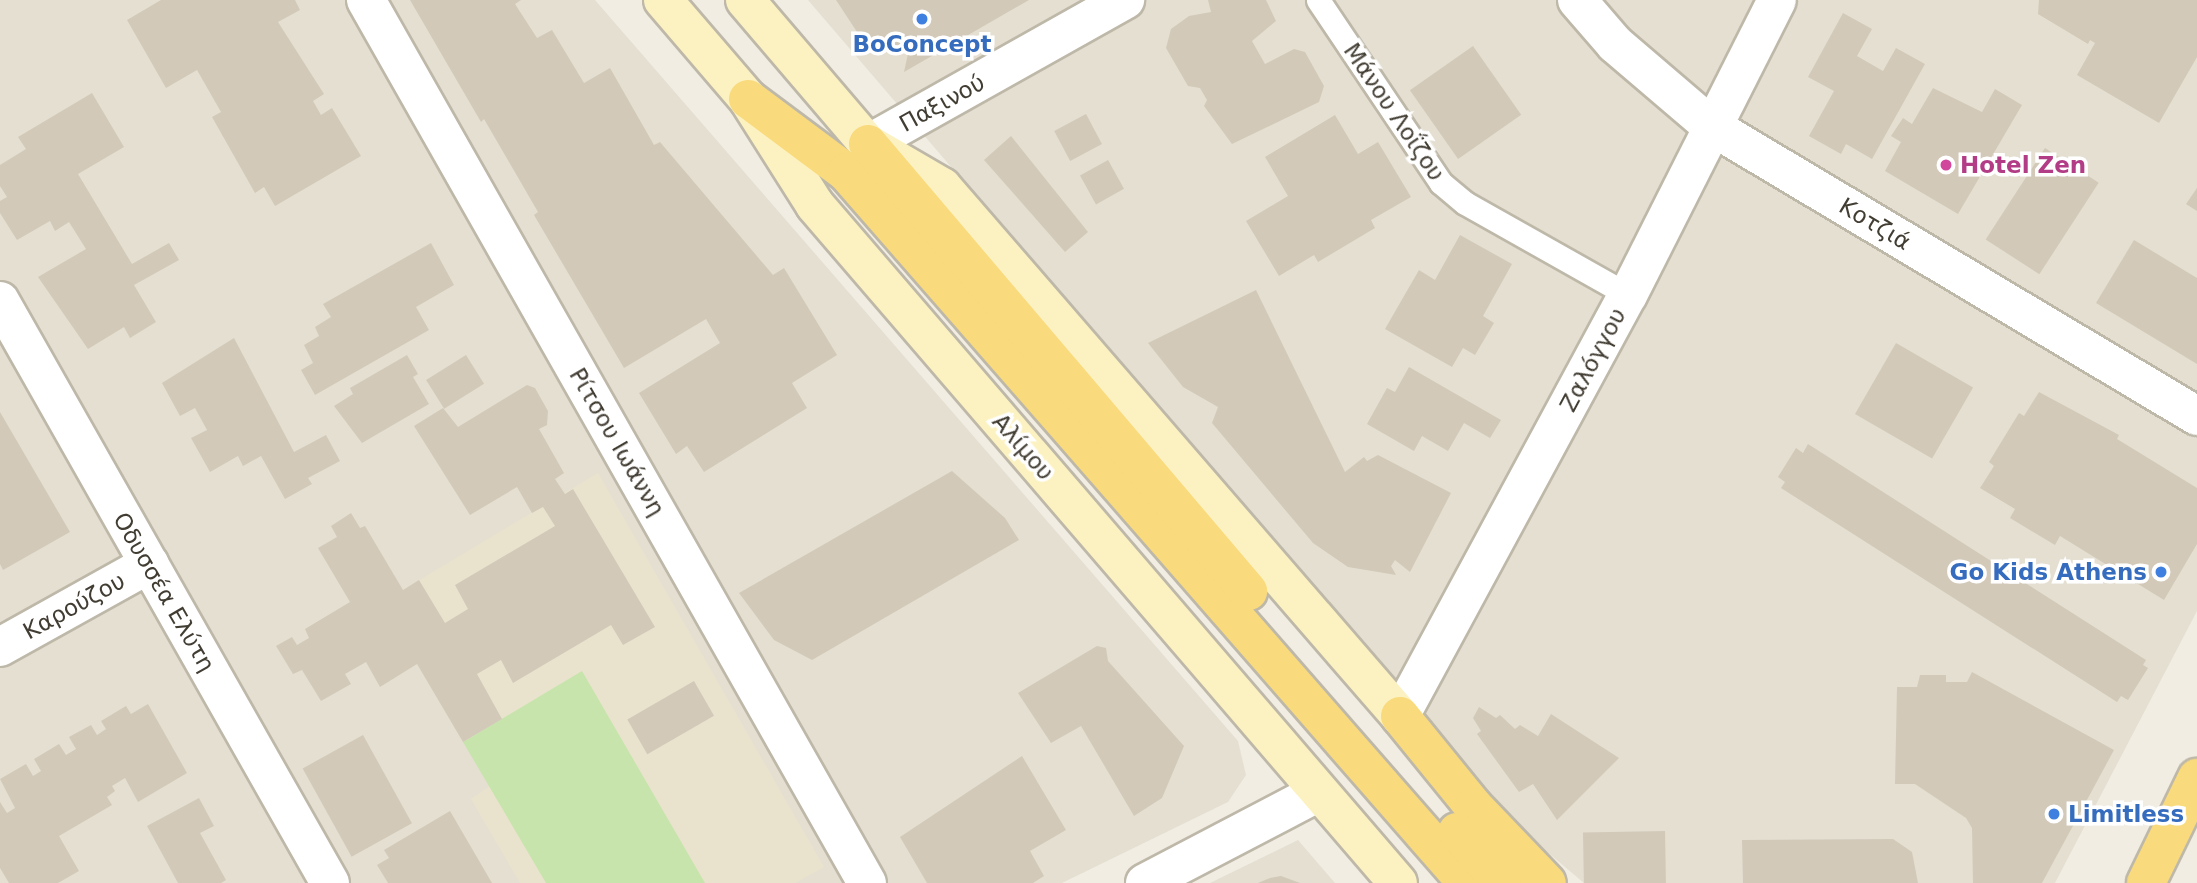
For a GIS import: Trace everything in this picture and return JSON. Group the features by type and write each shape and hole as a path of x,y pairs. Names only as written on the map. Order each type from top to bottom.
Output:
{"highway":[{"path":"748,99 846,172 1467,883"},
{"path":"869,144 1352,714 1502,883"},
{"path":"1400,716 1474,807 1547,883"},
{"path":"2122,883 2192,788"},
{"path":"2146,883 2192,788"}],"main road":[{"name":"Αλίμου","path":"663,0 748,99 815,205 1398,883"},
{"path":"744,0 869,144 942,187 1400,716"}],"street":[{"name":"Ρίτσου Ιωάννη","path":"366,0 867,883"},
{"name":"Παξινού","path":"869,144 1125,0"},
{"name":"Κοτζιά","path":"1577,0 1615,44 1711,126 2197,416"},
{"name":"Ζαλόγγου","path":"1400,716 1628,296 1711,126 1777,0"},
{"name":"Οδυσσέα Ελύτη","path":"0,301 330,883"},
{"name":"Καρούζου","path":"0,647 149,564"},
{"path":"1145,883 1319,792"}],"lane":[{"name":"Μάνου Λοΐζου","path":"1318,0 1441,183 1465,203 1628,296"}],"shaded area":[{"path":"0,0 595,0 1238,741 1246,775 1228,802 1062,883 0,883"},
{"path":"808,0 2197,0 2197,611 2055,883 1584,883 1514,824"},
{"path":"598,473 824,867 795,883 520,883 471,799 490,786 381,603"},
{"path":"1298,840 1335,883 1210,883"}],"green space":[{"path":"582,671 705,883 546,883 463,742"}],"building":[{"path":"161,0 295,0 300,10 278,22 324,94 313,101 321,115 332,108 361,156 275,206 264,187 255,193 212,117 221,112 197,70 166,88 127,20"},
{"path":"410,0 521,0 515,4 537,38 552,30 584,83 610,68 654,145 660,142 773,275 784,268 837,355 792,383 807,408 704,472 687,446 676,454 639,393 720,343 706,319 624,368 534,215 538,212 484,119 481,122"},
{"name":"BoConcept","path":"836,0 1029,0 904,72 909,49 861,38"},
{"path":"1208,0 1266,0 1276,21 1252,41 1265,64 1294,49 1305,52 1324,86 1319,102 1232,144 1204,106 1207,100 1200,88 1188,86 1166,48 1171,29 1189,16 1211,12"},
{"path":"2039,0 2197,0 2197,57 2159,123 2077,75 2095,43 2090,40 2088,44 2038,14"},
{"path":"1843,13 1872,29 1857,56 1883,71 1896,48 1925,64 1872,159 1846,144 1841,154 1809,136 1834,91 1808,77"},
{"path":"1473,46 1521,115 1458,159 1410,90"},
{"path":"1933,88 1982,112 1995,89 2022,105 1958,214 1885,171 1901,142 1891,136 1903,118 1912,124"},
{"path":"92,93 124,147 78,174 132,264 169,243 179,260 134,285 156,322 130,338 124,327 88,349 38,277 86,249 69,222 55,231 50,221 17,240 0,213 0,201 7,197 0,186 0,165 26,149 18,137"},
{"path":"1086,114 1102,144 1070,161 1054,131"},
{"path":"1335,115 1358,154 1378,142 1411,197 1371,220 1375,228 1318,262 1314,255 1279,276 1246,221 1288,196 1265,157"},
{"path":"1011,136 1088,232 1065,252 984,160"},
{"path":"2045,148 2099,183 2039,274 1986,239"},
{"path":"1108,160 1124,189 1096,204 1080,176"},
{"path":"2197,188 2197,211 2186,204"},
{"path":"1460,235 1512,264 1483,316 1494,323 1475,355 1463,348 1452,367 1385,329 1419,270 1435,280"},
{"path":"2134,240 2197,278 2197,364 2096,303"},
{"path":"431,243 454,285 416,307 429,330 315,395 301,370 313,363 304,345 319,336 315,327 331,317 323,304"},
{"path":"1256,290 1345,472 1364,457 1367,461 1378,455 1451,493 1410,572 1395,560 1391,566 1396,575 1348,567 1313,543 1212,423 1218,407 1183,387 1148,343"},
{"path":"234,338 294,452 326,435 340,461 308,478 312,484 285,499 261,456 243,466 238,456 210,472 191,438 207,430 195,408 180,416 162,383"},
{"path":"1896,343 1973,388 1932,459 1855,414"},
{"path":"407,355 418,374 413,377 429,404 362,443 334,406 353,394 350,388"},
{"path":"466,355 484,384 444,409 426,380"},
{"path":"1409,367 1501,420 1490,438 1464,423 1448,451 1422,436 1414,451 1367,424 1387,388 1395,392"},
{"path":"527,385 535,388 548,411 547,425 539,429 564,473 555,479 565,494 573,489 655,627 623,645 611,625 513,683 501,660 477,674 502,719 463,742 417,664 380,687 366,662 345,674 351,684 321,701 302,670 293,674 276,646 292,637 297,645 309,638 305,629 350,602 318,548 337,537 331,526 351,513 360,528 365,526 403,590 419,580 445,623 468,609 455,585 555,526 543,507 532,513 517,487 470,515 414,426 443,408 458,427"},
{"path":"2039,392 2119,435 2117,439 2197,488 2197,544 2164,600 2060,536 2055,545 2010,518 2015,509 1980,488 1994,466 1989,462 2019,413 2024,416"},
{"path":"0,412 70,532 3,570 0,564"},
{"path":"1808,444 2146,660 2143,665 2148,668 2128,700 2121,696 2117,702 1781,488 1785,482 1778,477 1796,448 1803,453"},
{"path":"952,471 1005,518 1019,540 812,660 774,640 739,593"},
{"path":"1097,646 1106,648 1108,661 1184,746 1162,798 1134,816 1081,726 1051,743 1018,693"},
{"path":"1972,672 2114,750 2042,883 1973,883 1972,828 1966,818 1915,784 1895,784 1897,687 1917,687 1920,675 1946,675 1946,682 1967,682"},
{"path":"694,681 714,716 647,754 627,720"},
{"path":"148,704 187,773 138,802 125,778 112,786 115,791 107,797 112,805 59,836 79,871 58,883 9,883 0,868 0,802 7,813 15,808 0,779 26,764 33,776 41,771 34,759 59,744 66,755 76,749 69,737 91,725 97,735 106,729 101,721 126,706 131,714"},
{"path":"1479,707 1496,718 1500,715 1515,729 1520,725 1538,736 1551,714 1619,758 1557,820 1533,784 1519,792 1477,734 1481,731 1473,718"},
{"path":"363,735 412,823 352,857 303,768"},
{"path":"1022,756 1066,830 1030,851 1044,876 1033,883 927,883 900,837"},
{"path":"199,798 214,826 200,833 226,880 221,883 178,883 147,826"},
{"path":"450,811 492,883 388,883 377,865 389,858 384,850"},
{"path":"1665,831 1666,883 1584,883 1583,832"},
{"path":"1893,839 1912,852 1918,883 1743,883 1742,840"},
{"path":"1281,876 1300,883 1258,883 1270,878"}],"place":[{"name":"BoConcept","path":"922,19"},
{"name":"Hotel Zen","path":"1946,165"},
{"name":"Go Kids Athens","path":"2161,572"},
{"name":"Limitless","path":"2054,814"}]}
